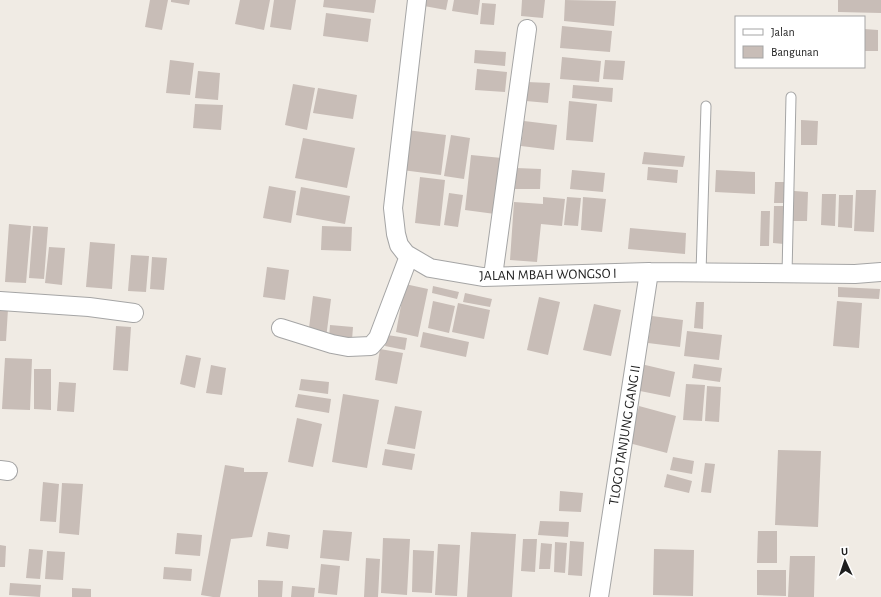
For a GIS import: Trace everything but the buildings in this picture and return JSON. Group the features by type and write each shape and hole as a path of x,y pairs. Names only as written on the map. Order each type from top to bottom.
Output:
{"street":[{"name":"JALAN MBAH WONGSO I","path":"417,0 393,208 396,234 399,245 409,256 430,268 483,277 649,272 787,274 855,274 881,272"},
{"path":"493,276 527,29"},
{"path":"281,328 332,344 348,347 371,346 378,338 409,256"},
{"name":"TLOGO TANJUNG GANG II","path":"599,597 649,272"},
{"path":"0,301 89,307 134,313"}],"lane":[{"path":"787,274 791,97"},
{"path":"701,273 706,106"}]}
